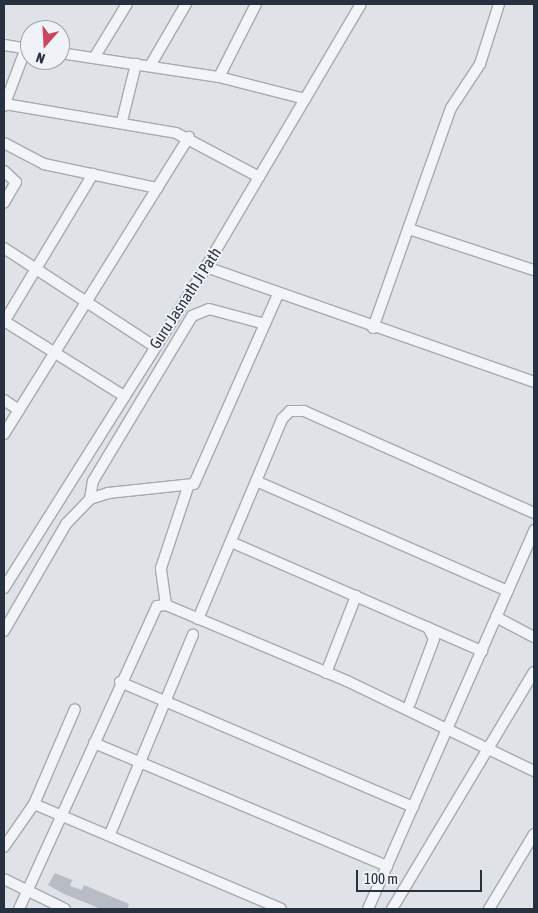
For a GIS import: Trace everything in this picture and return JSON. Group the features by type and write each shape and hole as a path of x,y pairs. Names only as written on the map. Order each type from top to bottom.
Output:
{"street":[{"path":"94,58 127,4"},
{"path":"150,66 186,4"},
{"path":"219,77 256,4"},
{"name":"Guru Jasnath Ji Path","path":"4,586 154,346 206,267 360,4"},
{"path":"373,328 450,108 480,64 499,4"},
{"path":"4,45 20,47"},
{"path":"70,54 219,77 305,99"},
{"path":"122,121 136,64"},
{"path":"20,67 4,105 122,121 189,137 259,177"},
{"path":"4,434 53,352 189,137"},
{"path":"4,143 44,164 157,188"},
{"path":"4,171 16,182 4,203"},
{"path":"93,174 4,322 124,396"},
{"path":"408,229 534,270"},
{"path":"4,248 154,346"},
{"path":"206,267 373,328 534,382"},
{"path":"166,605 161,568 188,487 198,476 278,294"},
{"path":"90,499 93,481 192,316 209,309 265,324"},
{"path":"4,400 19,410"},
{"path":"198,619 282,418 290,411 304,411 534,513"},
{"path":"256,480 508,591"},
{"path":"4,631 66,524 90,499 108,493 188,487"},
{"path":"368,909 534,530"},
{"path":"230,542 482,651"},
{"path":"326,673 356,596"},
{"path":"166,605 326,673 534,771"},
{"path":"19,909 150,614 166,605"},
{"path":"496,617 534,637"},
{"path":"410,703 434,639 428,628"},
{"path":"110,834 193,635"},
{"path":"392,909 534,672"},
{"path":"120,682 413,808"},
{"path":"4,847 34,804 75,709"},
{"path":"94,743 387,866"},
{"path":"34,804 110,834 281,909"},
{"path":"489,909 534,834"},
{"path":"4,878 26,893 65,909"}],"building":[{"path":"55,873 72,880 70,886 82,890 84,885 129,904 127,909 101,909 64,894 48,885"}]}
